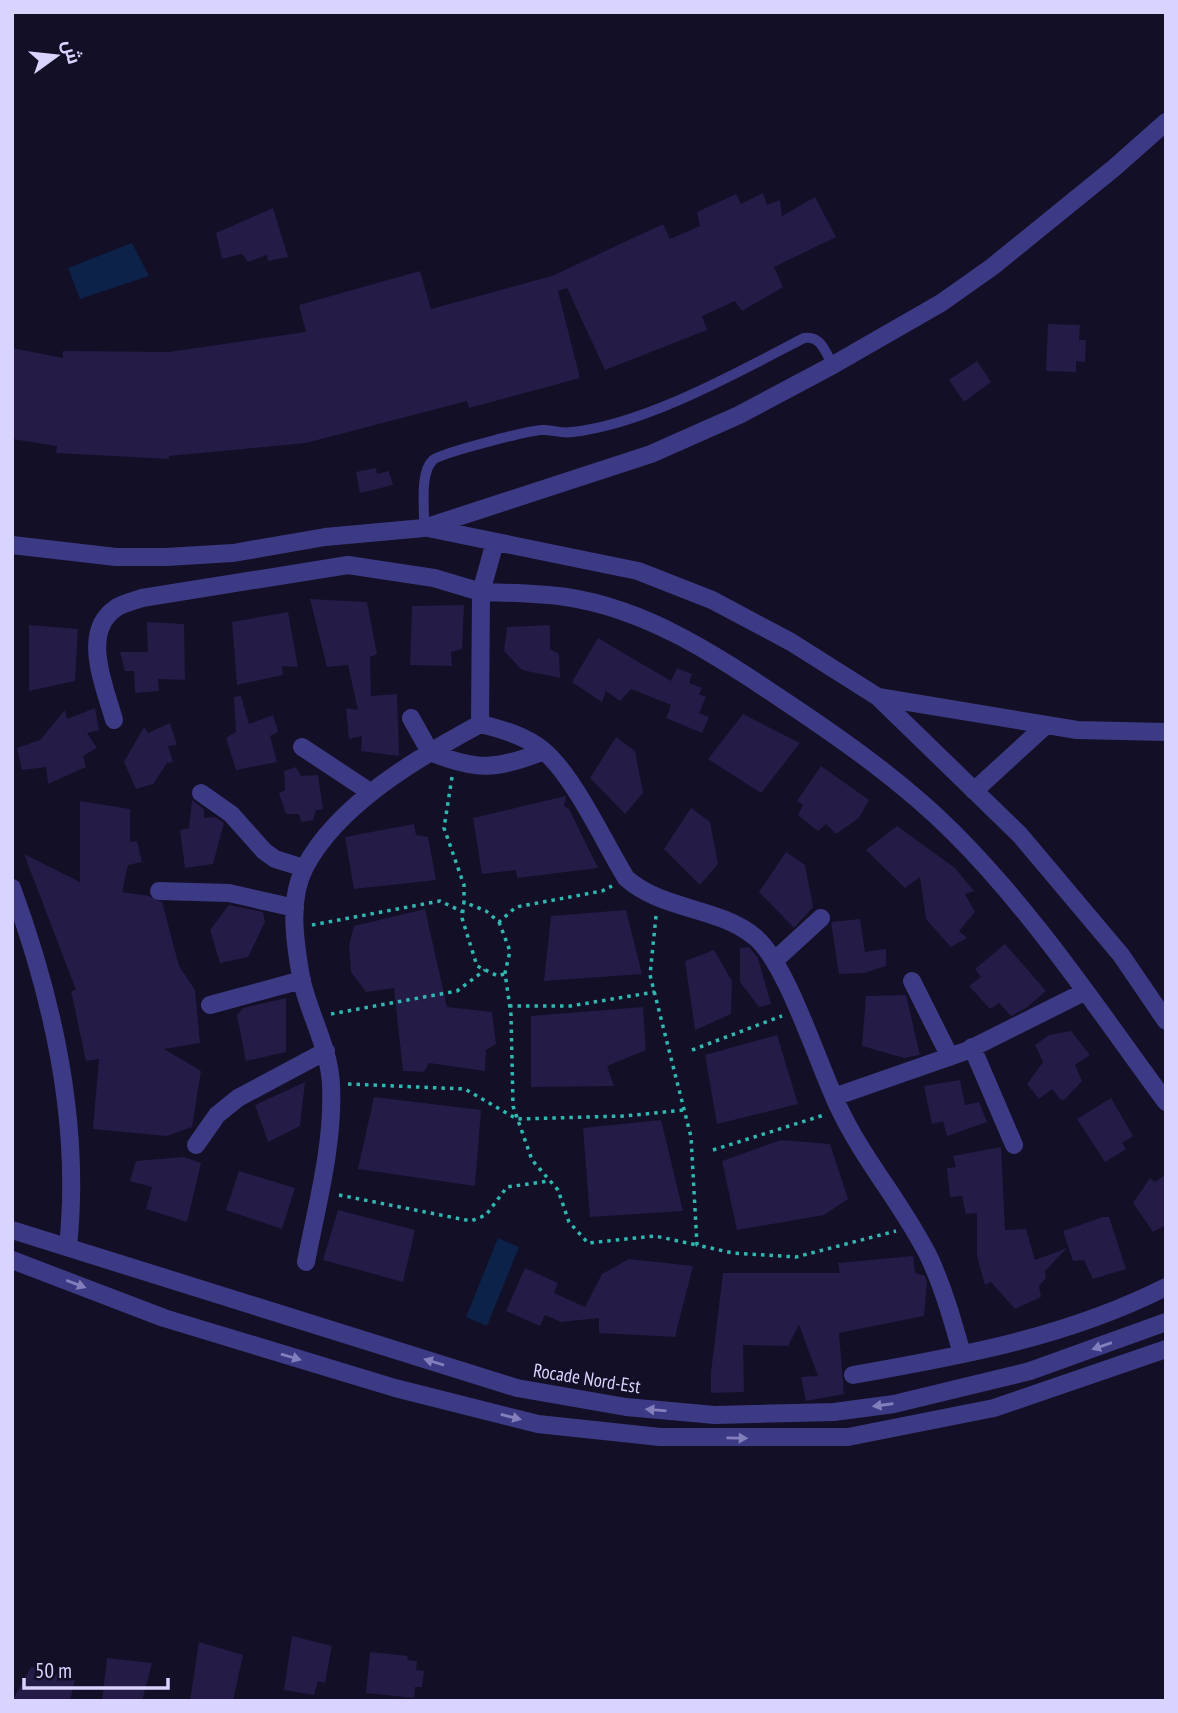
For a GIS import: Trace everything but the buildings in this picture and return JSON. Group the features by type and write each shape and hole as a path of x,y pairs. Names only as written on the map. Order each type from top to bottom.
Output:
{"street":[{"path":"12,545 116,557 166,557 233,553 325,537 424,528 651,454 739,415 941,303 992,267 1166,122"},
{"path":"424,528 638,572 712,600 791,642 878,697 1020,835 1121,955 1166,1021"},
{"path":"480,724 481,592 495,542"},
{"path":"114,720 96,643 103,621 117,607 142,598 348,565 435,578 481,592 566,597 618,609 665,628 720,657 843,739 954,832 1024,910 1166,1102"},
{"path":"878,697 1045,726 1110,733 1166,732"},
{"path":"411,718 430,752 476,767 494,767 544,751"},
{"path":"306,1262 331,1114 331,1084 326,1051 302,980 294,927 295,908 304,868 331,833 370,792 430,752 480,724 521,737 544,751 564,774 626,878 658,900 739,926 757,938 774,961 837,1104 929,1257 946,1296 962,1354"},
{"path":"974,790 1045,726"},
{"path":"302,747 370,792"},
{"path":"201,793 231,814 264,851 275,859 304,868"},
{"path":"12,888 32,943 52,1017 66,1098 72,1208 68,1246"},
{"path":"159,891 254,896 295,908"},
{"path":"774,961 821,918"},
{"path":"210,1005 302,980"},
{"path":"912,981 950,1057"},
{"path":"837,1104 950,1057 1084,992"},
{"path":"972,1047 1014,1145"},
{"path":"197,1145 217,1115 238,1098 326,1051"},
{"name":"Rocade Nord-Est","path":"12,1230 517,1388 626,1407 715,1415 834,1412 894,1404 1030,1371 1166,1322"},
{"path":"12,1260 164,1318 395,1388 538,1424 660,1437 848,1437 993,1408 1166,1349"},
{"path":"853,1375 1048,1334 1123,1309 1166,1287"}],"lane":[{"path":"424,528 426,471 433,460 449,453 541,430 574,432 633,416 679,400 804,338 813,337 819,341 833,365"}],"path":[{"path":"455,761 444,828 464,885 463,912 468,943 477,966 498,976 505,973"},
{"path":"499,922 516,907 602,891 626,878"},
{"path":"658,900 650,975 691,1137 697,1245"},
{"path":"294,927 342,921 440,901 463,912"},
{"path":"464,902 486,911 499,922 510,951 505,973 513,1106 532,1160 558,1190 569,1222 588,1243 655,1236 733,1253 796,1257 911,1227"},
{"path":"314,1018 457,990 485,970"},
{"path":"509,1006 570,1006 655,992"},
{"path":"692,1049 797,1010"},
{"path":"331,1084 465,1089 517,1119 625,1116 684,1110"},
{"path":"713,1150 837,1104"},
{"path":"320,1190 356,1200 471,1221 486,1215 507,1187 550,1181"}],"water":[{"path":"132,243 149,276 80,299 68,268"},
{"path":"498,1238 519,1247 487,1326 466,1317"}]}
